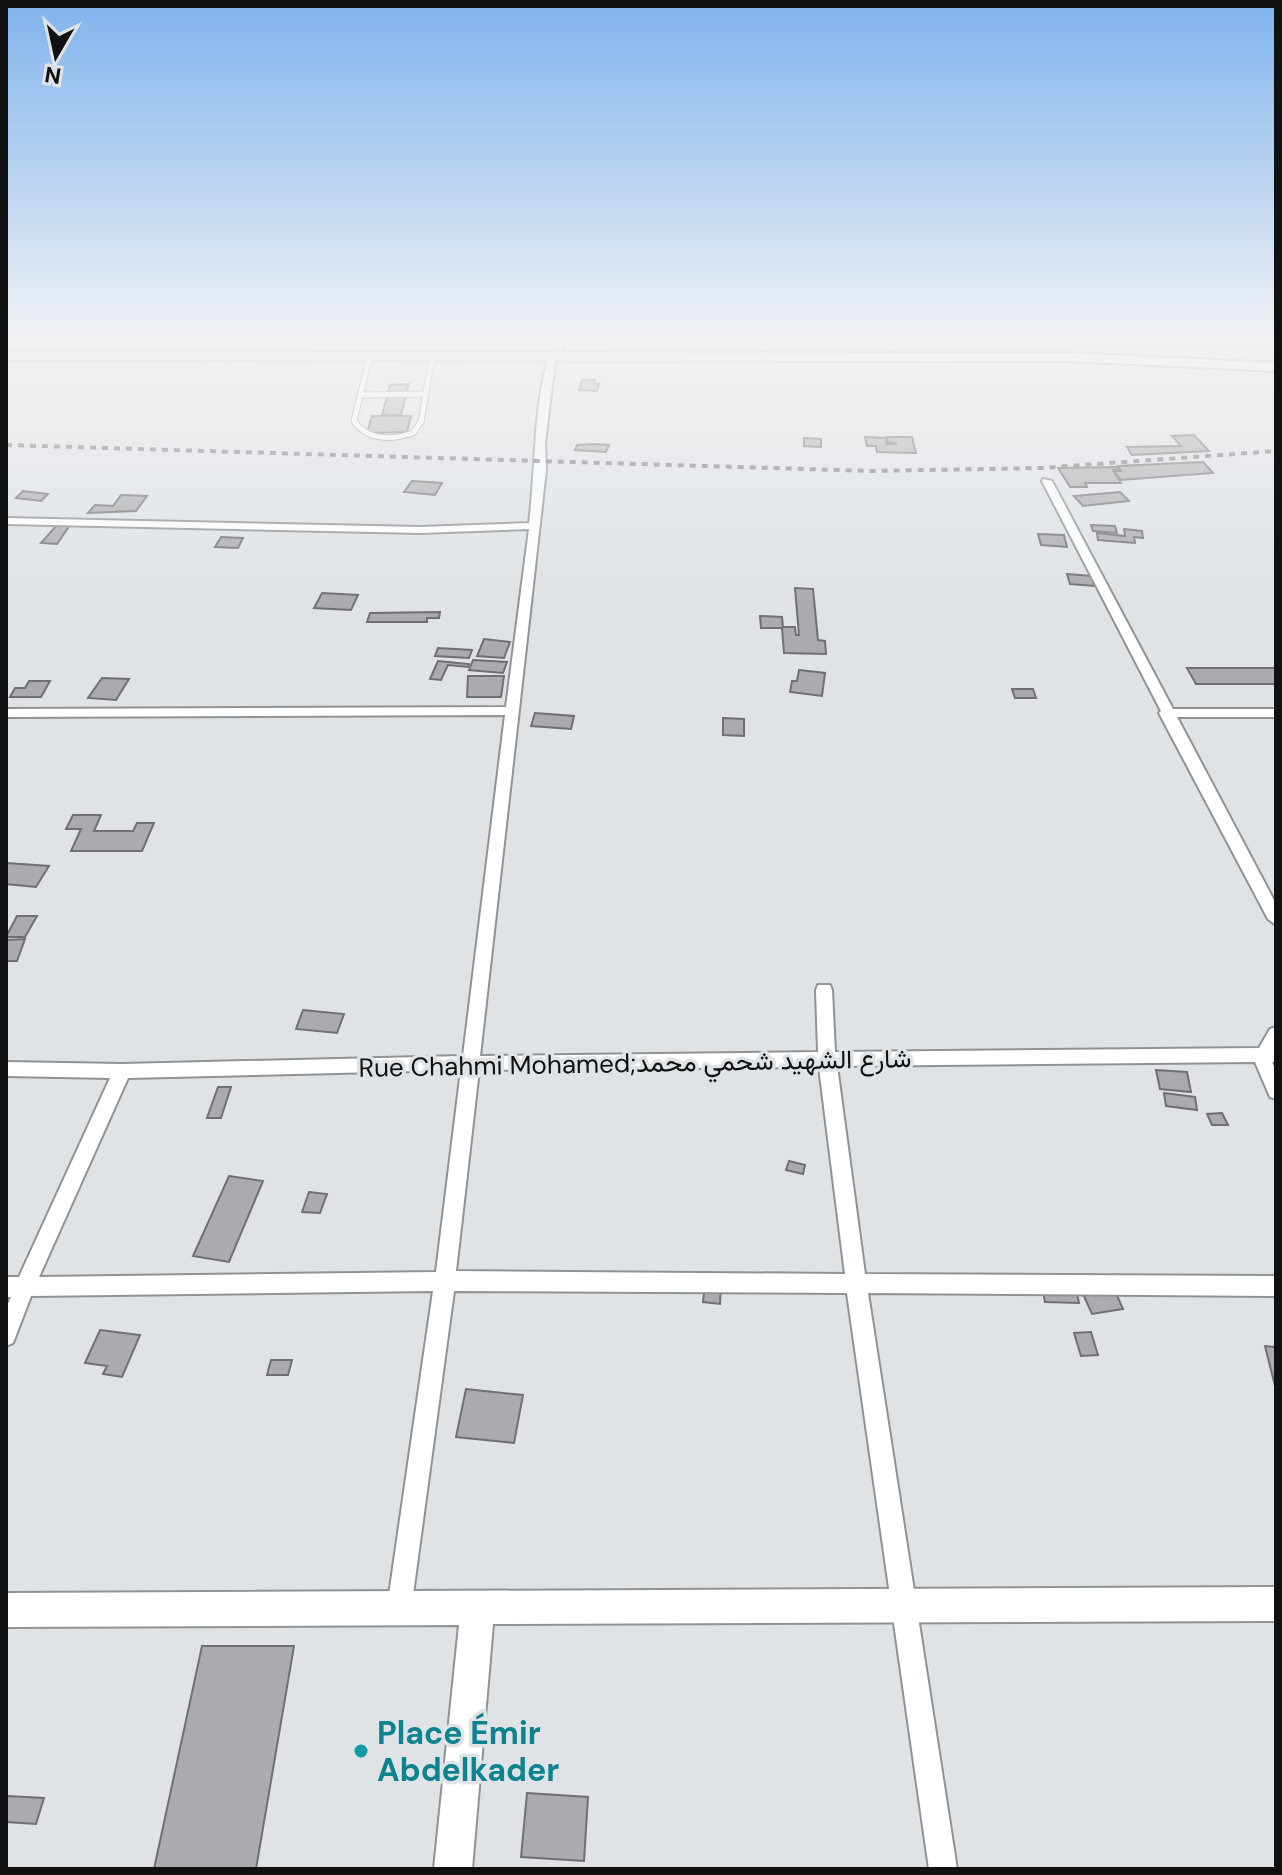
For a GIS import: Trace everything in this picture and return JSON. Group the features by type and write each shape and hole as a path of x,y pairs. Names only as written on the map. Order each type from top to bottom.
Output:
{"main road":[{"path":"6,1610 1276,1604"},
{"path":"453,1869 478,1606"}],"street":[{"path":"399,1609 445,1281 541,470 541,428"},
{"path":"1047,481 1276,919"},
{"path":"6,521 420,530 534,526"},
{"path":"6,713 513,711"},
{"path":"1166,713 1276,713"},
{"path":"824,990 827,1061 856,1284 943,1869"},
{"path":"1276,1034 1270,1055 1262,1059 1276,1092"},
{"name":"Rue Chahmi Mohamed;شارع الشهيد شحمي محمد","path":"6,1069 122,1071 469,1063 1270,1055"},
{"path":"6,1336 15,1288 122,1071"},
{"path":"15,1288 445,1281 1276,1286"}],"lane":[{"path":"359,428 377,437 393,438 413,433 416,428"}],"building":[{"path":"368,428 408,428 407,432 367,433"},
{"path":"1194,435 1209,451 1132,455 1127,447 1181,446 1172,436"},
{"path":"865,437 886,438 887,444 897,444 888,442 887,437 912,437 916,453 877,452 876,446 867,446"},
{"path":"804,438 821,439 821,447 804,446"},
{"path":"577,445 609,445 606,452 575,450"},
{"path":"1203,462 1213,473 1121,480 1114,471 1121,471 1118,466"},
{"path":"1118,467 1120,470 1113,470 1121,483 1085,483 1087,487 1070,487 1058,468"},
{"path":"412,481 442,483 435,495 404,492"},
{"path":"23,491 48,494 41,501 16,498"},
{"path":"1120,492 1129,501 1083,506 1074,496"},
{"path":"121,495 147,496 136,511 88,513 95,505 113,506"},
{"path":"58,524 70,525 57,544 41,543"},
{"path":"1091,525 1115,526 1117,533 1093,531"},
{"path":"1124,529 1142,531 1143,538 1134,537 1135,543 1098,540 1097,533 1125,536"},
{"path":"1038,534 1064,535 1067,547 1041,545"},
{"path":"221,537 243,538 238,548 215,547"},
{"path":"1067,574 1092,576 1094,586 1070,584"},
{"path":"795,588 813,589 818,640 825,641 826,654 784,653 782,628 761,628 760,616 782,617 783,627 795,627 796,635 799,635"},
{"path":"322,593 358,595 351,610 314,608"},
{"path":"440,612 439,618 427,618 427,622 367,622 370,613"},
{"path":"484,639 510,642 504,658 477,656"},
{"path":"438,648 472,650 469,658 435,656"},
{"path":"473,660 507,662 503,673 469,670"},
{"path":"438,661 469,664 468,667 448,665 441,680 430,679"},
{"path":"1187,668 1276,668 1276,684 1196,684"},
{"path":"799,670 825,673 822,696 790,692"},
{"path":"468,676 504,676 501,697 467,697"},
{"path":"102,678 129,679 116,700 88,698"},
{"path":"29,681 50,681 41,697 10,697 15,688 25,688"},
{"path":"1012,689 1033,689 1036,698 1015,698"},
{"path":"535,713 574,716 571,729 531,726"},
{"path":"723,718 744,719 744,736 723,735"},
{"path":"73,815 101,815 94,831 133,831 137,823 154,823 142,851 71,851 81,829 66,829"},
{"path":"6,863 49,866 36,887 6,884"},
{"path":"17,916 37,916 25,937 6,937"},
{"path":"25,939 17,961 6,961 6,940"},
{"path":"303,1010 344,1014 337,1033 296,1029"},
{"path":"1156,1070 1187,1072 1191,1092 1160,1089"},
{"path":"218,1087 231,1087 221,1118 207,1118"},
{"path":"1164,1093 1195,1097 1197,1110 1166,1106"},
{"path":"1222,1113 1228,1125 1212,1125 1207,1114"},
{"path":"789,1161 805,1165 803,1174 786,1170"},
{"path":"229,1176 263,1181 229,1262 193,1256"},
{"path":"309,1192 327,1194 320,1213 302,1212"},
{"path":"1110,1280 1123,1309 1092,1314 1079,1285"},
{"path":"1041,1282 1075,1284 1079,1303 1045,1302"},
{"path":"705,1284 721,1286 720,1304 703,1302"},
{"path":"100,1330 140,1335 122,1377 103,1374 107,1366 85,1363"},
{"path":"1091,1332 1098,1355 1081,1356 1074,1333"},
{"path":"1265,1346 1276,1347 1276,1390"},
{"path":"271,1360 292,1360 288,1375 267,1375"},
{"path":"466,1389 523,1395 514,1443 456,1437"},
{"path":"202,1646 294,1646 256,1869 154,1869"},
{"path":"527,1793 588,1797 584,1861 521,1857"},
{"path":"7,1796 44,1798 36,1824 6,1822"}],"railway":[{"path":"6,445 872,471 1041,468 1276,451"}],"place":[{"name":"Place Émir Abdelkader","path":"361,1751"}]}
